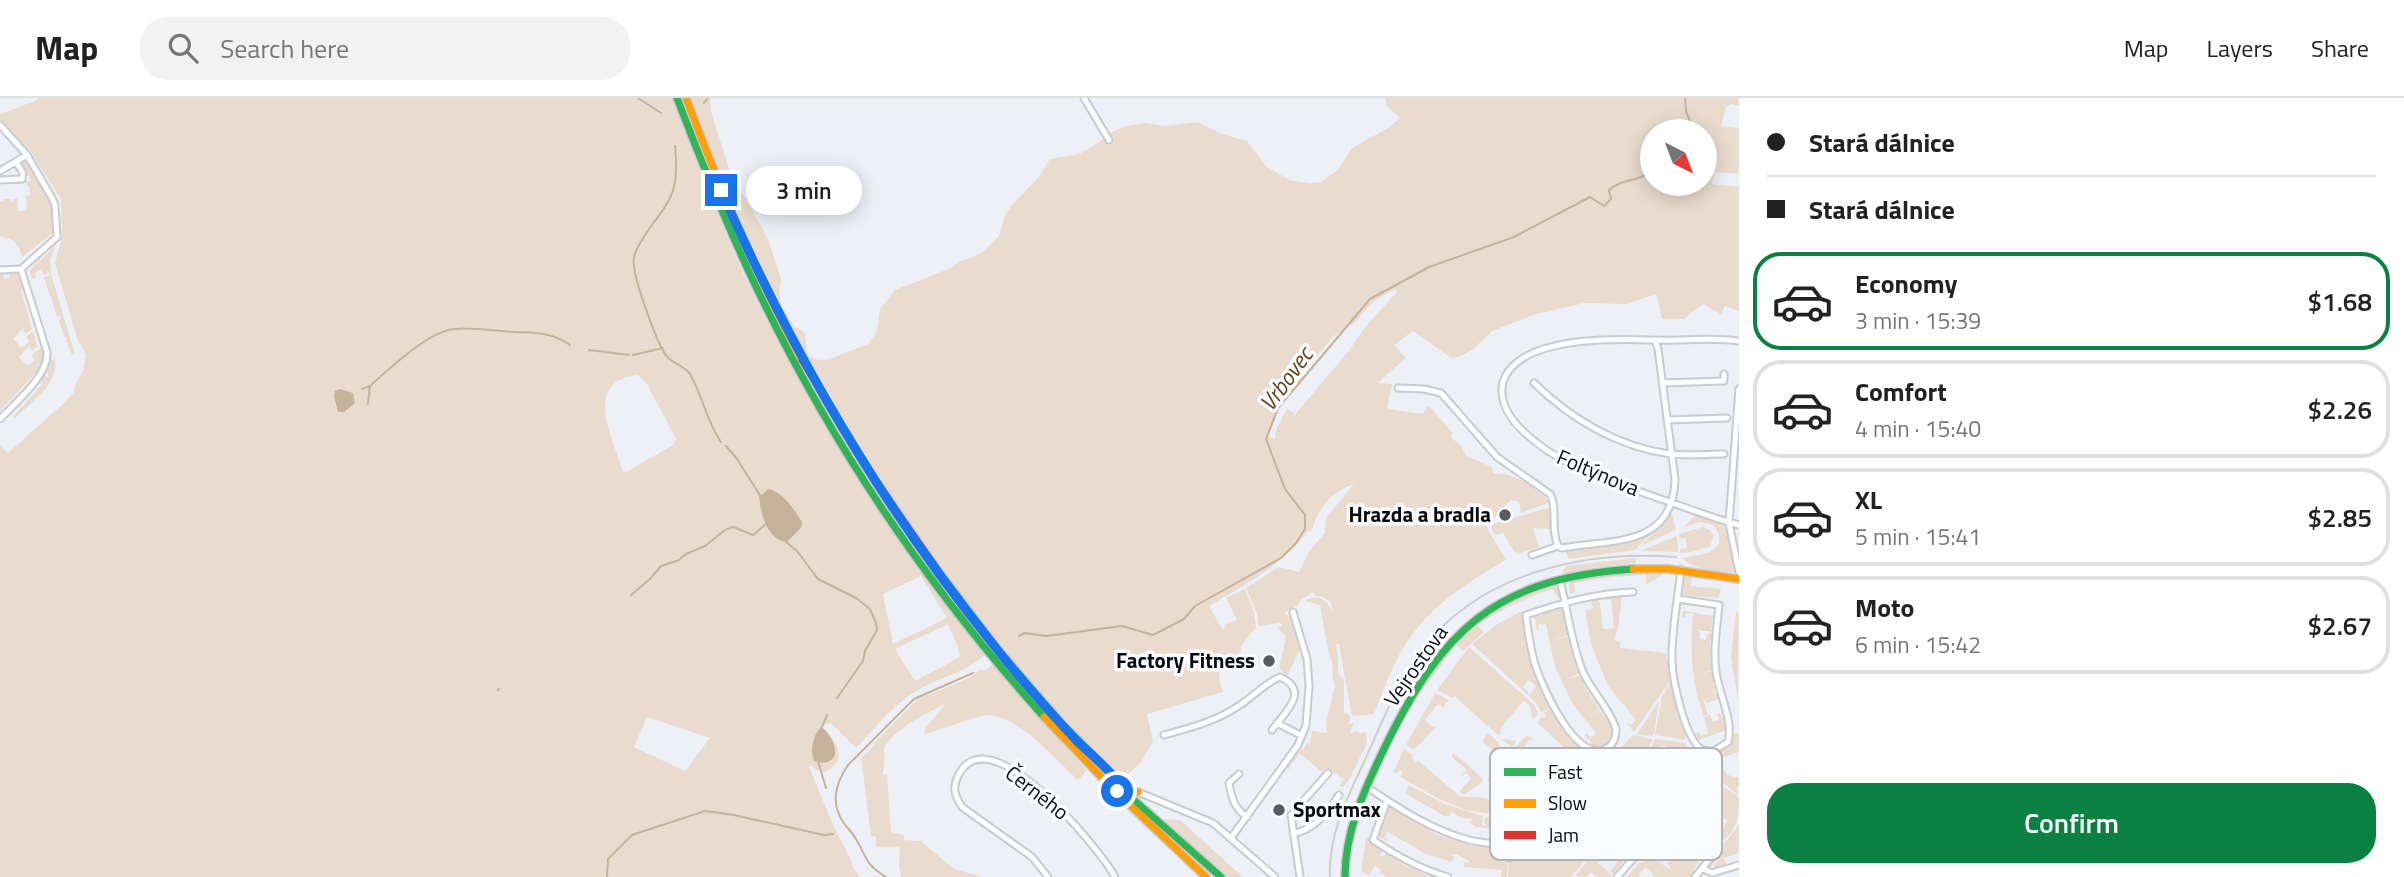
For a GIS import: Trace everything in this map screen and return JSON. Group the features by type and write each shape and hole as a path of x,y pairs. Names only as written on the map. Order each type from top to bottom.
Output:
{"main road":[{"path":"677,98 705,159 759,293 807,386 841,444 906,543 985,648 1113,789 1206,877"},
{"path":"687,98 697,140"},
{"path":"717,192 814,382 912,537 999,652 1074,738 1120,783 1126,793 1220,877"},
{"name":"Vejrostova","path":"1345,877 1348,841 1367,787 1405,709 1430,669 1453,640 1486,611 1521,593 1587,574 1626,569 1681,569 1739,576"},
{"path":"1120,783 1138,792"},
{"path":"1113,789 1126,793 1138,792"}],"street":[{"path":"1084,98 1109,140"},
{"path":"0,125 27,155 55,205 57,234 57,237 21,269 0,270"},
{"path":"0,171 27,155"},
{"path":"0,180 22,179 23,173 16,162"},
{"path":"0,419 43,371 48,360 21,269"},
{"path":"1532,555 1558,546 1562,548 1619,542 1636,537 1658,522 1670,503 1674,489 1671,454 1655,340"},
{"name":"Foltýnova","path":"1739,341 1581,341 1545,349 1519,361 1512,368 1504,379 1502,395 1505,407 1517,424 1539,446 1564,463 1670,503 1739,525"},
{"path":"1662,383 1724,381 1724,374"},
{"name":"Foltýnova","path":"1534,383 1559,406 1590,427 1625,441 1671,454 1724,454"},
{"path":"1398,388 1441,393 1497,457 1550,494 1554,502 1553,527 1558,546"},
{"path":"1739,389 1729,523 1739,576"},
{"path":"1667,420 1727,418"},
{"path":"1681,569 1672,662 1680,707 1700,748"},
{"path":"1560,580 1583,671 1616,729 1615,740 1607,748"},
{"path":"1587,748 1553,706 1534,661 1526,615 1591,595 1633,592"},
{"path":"1678,599 1719,605 1714,648 1715,669 1731,732 1728,742 1722,748"},
{"path":"1231,838 1302,736 1308,706 1307,659 1293,612"},
{"path":"1164,734 1213,720 1239,706 1269,682 1280,677 1289,681 1295,689 1296,698 1272,730"},
{"path":"1277,723 1302,736"},
{"name":"Černého","path":"1048,877 1032,857 962,807 955,796 954,784 960,772 971,762 991,759 1019,775 1052,800 1084,833 1115,877"},
{"path":"1300,877 1291,815 1328,773"},
{"path":"1239,774 1229,783 1233,803 1238,811 1247,817"},
{"path":"1367,787 1442,832 1472,841 1490,843"},
{"path":"1138,792 1213,823 1275,877"},
{"path":"1293,834 1318,822 1339,795"},
{"path":"1387,800 1373,840 1399,858 1424,870 1448,877"},
{"path":"1617,877 1632,860"},
{"path":"1695,877 1709,860"},
{"path":"1702,868 1712,873 1739,865"}],"shaded area":[{"path":"672,98 744,275 796,375 885,519 985,655 903,700 856,748 831,723 820,725 835,743 839,756 837,762 824,772 809,767 853,868 860,877 0,877 0,445 8,453 64,403 74,392 84,369 86,355 77,338 55,263 62,236 61,200 31,152 0,121 0,112 1,114 37,100","holes":["638,375 647,384 676,439 673,445 626,472 623,471 605,412 610,388 621,379","759,497 801,528 787,542 774,534 764,518","921,576 947,618 893,644 883,594","948,624 960,657 915,681 895,649","647,717 710,738 685,771 634,747"]},
{"path":"690,98 710,98 711,111 729,169 768,239 781,279 779,293 782,306 794,326 805,333 808,352 813,358 830,359 868,344 877,331 880,309 895,290 951,268 959,261 984,251 999,236 1005,215 1012,205 1037,179 1050,159 1079,154 1107,134 1126,126 1146,123 1165,126 1198,122 1222,134 1247,141 1266,166 1289,180 1310,183 1321,182 1338,170 1352,148 1388,128 1400,118 1387,106 1385,98 1739,98 1739,106 1731,104 1726,107 1721,126 1739,128 1739,174 1717,172 1717,119 1640,119 1640,196 1717,196 1717,185 1739,187 1739,311 1725,306 1721,314 1703,304 1684,319 1662,319 1656,294 1626,304 1584,303 1533,315 1492,331 1472,350 1459,357 1451,358 1413,331 1394,345 1406,358 1378,383 1392,384 1387,409 1423,414 1428,405 1453,433 1450,436 1461,446 1466,456 1492,467 1493,474 1517,478 1550,502 1521,513 1519,502 1511,500 1492,520 1483,525 1506,560 1455,593 1421,623 1400,653 1374,714 1352,716 1339,644 1336,644 1338,674 1344,680 1344,712 1351,717 1348,724 1354,723 1350,733 1366,733 1367,743 1343,787 1340,785 1344,779 1325,768 1322,772 1300,754 1289,767 1292,770 1286,767 1309,742 1309,750 1312,731 1327,733 1326,723 1335,685 1332,662 1320,605 1305,601 1321,598 1332,611 1331,602 1313,592 1285,612 1294,620 1301,647 1287,676 1279,668 1286,639 1277,628 1282,626 1280,623 1258,626 1257,614 1246,588 1279,567 1299,572 1310,550 1325,533 1326,518 1354,484 1326,502 1311,532 1308,531 1287,554 1209,606 1223,630 1225,624 1237,620 1226,598 1245,589 1254,612 1256,627 1241,646 1240,655 1220,661 1219,680 1223,692 1147,714 1153,742 1141,762 1121,781 1024,676 979,621 895,506 819,385 771,295 734,212","holes":["1395,289 1397,292 1365,327 1348,352 1292,418 1294,413 1287,409 1276,430 1275,439 1269,436 1285,399 1303,378 1300,375 1334,336 1354,323 1374,301"]},
{"path":"26,159 50,200 54,232 22,257 15,242 0,237 0,202 4,202 3,199 12,199 13,203 17,198 18,211 27,210 26,196 30,195 30,189 24,182 30,181 30,176 24,176 20,164"},
{"path":"56,245 50,259 51,274 75,354 72,355 59,322 61,316 57,317 44,277 50,275 47,269 47,274 43,275 41,269 32,279 29,270"},
{"path":"10,269 21,269 27,288 21,290 32,329 26,334 23,330 25,326 13,339 22,348 29,342 26,337 33,331 38,346 32,351 29,348 31,344 19,357 28,366 35,360 31,355 43,347 45,361 38,373 36,372 0,411 0,274 9,278"},
{"path":"54,355 55,365 54,374 50,383 14,419 42,384 39,380 44,374 49,376 46,372 50,360 54,360"},
{"path":"810,385 944,586 942,587 859,466"},
{"path":"340,389 353,393 355,403 344,412 338,412 334,396 335,391"},
{"path":"768,489 783,497 802,522 801,528 787,542 774,537 763,518 759,497"},
{"path":"1551,507 1551,529 1533,528 1539,547 1521,553 1515,552 1503,533 1495,535 1491,528 1493,524"},
{"path":"1671,510 1676,530 1640,546 1659,528"},
{"path":"1697,514 1718,522 1727,531 1737,566 1734,572 1706,570 1682,558 1709,553 1719,544 1719,533 1712,524 1699,522 1683,528"},
{"path":"1703,527 1710,530 1714,536 1710,546 1680,553 1680,549 1687,548 1686,538 1679,538 1679,534"},
{"path":"1656,528 1635,550 1569,559 1564,550 1624,543"},
{"path":"1677,536 1678,552 1641,551 1642,550"},
{"path":"1636,558 1636,563 1595,567 1564,574 1563,571 1566,566"},
{"path":"1636,572 1667,573 1646,584 1646,575 1574,583 1575,592 1570,594 1569,582"},
{"path":"1692,577 1691,586 1721,589 1718,598 1682,595 1684,579"},
{"path":"1554,586 1560,588 1562,596 1557,597 1553,589 1543,592 1478,625 1484,632 1463,651 1456,645 1425,687 1424,684 1438,665 1452,649 1465,635 1480,622 1512,602"},
{"path":"949,593 1009,667 1115,787 1007,669 966,619 947,594"},
{"path":"1622,595 1614,640 1620,642 1620,648 1666,653 1666,660 1671,660 1673,677 1634,732 1626,723 1631,725 1636,720 1608,686 1591,644 1585,610 1593,609 1591,601 1574,604 1574,601 1595,597 1600,603 1603,629 1614,628 1611,599 1604,600 1606,596"},
{"path":"1562,605 1567,617 1564,619 1569,627 1566,627 1567,633 1570,635 1554,639 1571,637 1568,638 1571,650 1574,651 1571,652 1575,654 1573,657 1576,657 1576,667 1580,667 1577,668 1579,673 1582,672 1567,679 1580,675 1582,680 1585,679 1584,684 1588,692 1591,692 1589,694 1596,699 1593,701 1597,702 1595,703 1598,708 1601,707 1590,716 1602,708 1602,714 1608,717 1606,718 1609,723 1612,722 1609,724 1611,727 1614,726 1609,741 1598,748 1585,735 1590,738 1596,733 1572,703 1555,667 1546,624 1538,625 1537,630 1534,615 1543,615 1541,611"},
{"path":"1522,611 1534,667 1543,692 1566,730 1586,748 1565,748 1538,723 1540,718 1546,717 1544,713 1551,708 1541,712 1529,696 1536,686 1529,680 1523,687 1528,695 1472,644 1499,623"},
{"path":"1683,611 1716,616 1712,618 1712,624 1715,624 1711,630 1714,629 1714,632 1695,630 1700,632 1700,639 1706,640 1708,633 1714,634 1710,643 1713,645 1710,645 1713,654 1710,655 1713,659 1710,659 1714,670 1701,673 1714,671 1712,673 1716,682 1713,682 1713,686 1716,686 1715,694 1718,694 1719,699 1706,703 1702,696 1708,715 1704,716 1696,691 1693,665 1693,614 1686,613 1685,617 1682,617"},
{"path":"1736,612 1739,613 1738,701 1731,657"},
{"path":"1469,647 1534,705 1538,713 1534,719 1529,705 1524,701 1501,727 1500,734 1497,734 1454,696 1452,698 1437,690"},
{"path":"993,664 1087,771 1078,780 1033,738 1007,720 982,716 925,734 924,730 946,703 919,717 892,737 883,752 883,775 887,775 891,833 904,835 904,840 921,841 954,869 983,877 901,877 900,847 876,847 876,837 871,836 861,757 868,753 876,741 918,699 969,678"},
{"path":"1673,679 1681,713 1676,716 1681,715 1689,735 1685,737 1686,740 1655,735 1662,696"},
{"path":"1435,693 1449,700 1444,709 1438,704 1426,718 1425,721 1436,727 1412,749 1406,745"},
{"path":"1659,701 1654,734 1637,734"},
{"path":"1720,713 1722,718 1725,718 1725,727 1728,726 1729,729 1696,741 1693,734 1695,733 1697,738 1696,733 1699,732 1701,736 1708,734 1704,717 1710,715 1713,722 1719,720 1717,714"},
{"path":"821,727 832,739 835,752 830,761 823,763 814,761 812,752 814,738"},
{"path":"1739,732 1739,752 1722,758 1722,750 1733,735"},
{"path":"1488,733 1499,743 1499,748 1490,748 1482,741"},
{"path":"1530,736 1536,742 1530,739 1522,748 1515,748 1525,737"},
{"path":"1632,736 1652,740 1648,748 1621,748"},
{"path":"1500,739 1517,741 1509,748 1510,745"},
{"path":"1655,739 1686,743 1686,748 1651,748"},
{"path":"1404,748 1416,762 1418,760 1459,796 1490,799 1490,814 1466,810 1437,798 1400,777 1403,772 1400,770 1396,774 1394,772"},
{"path":"1454,753 1483,779 1465,794 1460,791 1471,778 1466,773 1459,778 1467,770 1451,756"},
{"path":"1722,767 1728,775 1739,778 1739,796 1722,782"},
{"path":"1409,785 1445,804 1483,816 1482,825 1487,825 1484,823 1485,817 1490,818 1490,828 1476,827 1471,823 1472,818 1461,818 1452,811 1450,816 1444,816 1405,793"},
{"path":"1722,786 1739,797 1733,830 1722,841 1722,831 1727,820 1722,818"},
{"path":"1392,805 1400,810 1398,812 1402,815 1404,812 1415,819 1414,822 1417,820 1446,838 1448,835 1451,839 1452,837 1470,842 1469,845 1490,845 1490,860 1508,862 1507,877 1501,877 1502,870 1464,867 1464,862 1469,861 1456,854 1450,854 1454,857 1452,862 1426,854 1388,832 1384,837 1387,841 1377,835 1386,809"},
{"path":"1162,819 1180,820 1243,877 1226,877"},
{"path":"1739,825 1739,853 1724,858 1727,865 1712,869 1722,860 1722,846"},
{"path":"1366,838 1384,849 1380,855 1384,857 1387,852 1391,854 1390,857 1395,856 1395,860 1396,857 1397,861 1410,868 1414,867 1413,870 1415,867 1426,875 1432,874 1432,877 1387,877 1380,873 1378,876 1381,870 1375,866 1369,876 1361,871"},
{"path":"1509,860 1585,860 1571,877 1508,877"},
{"path":"1588,860 1594,860 1612,875 1596,877 1591,872 1586,877 1575,876"},
{"path":"1625,860 1613,874 1610,871 1618,861"},
{"path":"1656,860 1673,871 1667,864 1670,860 1701,860 1691,877 1655,877 1646,867 1640,877 1626,877 1639,863"}],"waterway":[{"path":"638,98 661,113"},
{"path":"704,103 708,98"},
{"name":"Vrbovec","path":"1685,98 1689,119"},
{"path":"675,146 676,172 673,191 638,247 634,266 645,307 661,346 668,357 690,374 721,442"},
{"name":"Vrbovec","path":"1019,636 1025,633 1046,636 1122,626 1153,635 1184,619 1195,606 1281,558 1305,529 1305,515 1285,489 1266,439 1278,408 1370,299 1429,267 1514,237 1590,197 1604,206 1611,199 1609,190 1640,177"},
{"path":"368,404 370,386 421,343 444,331 469,328 536,333 557,338 570,345"},
{"path":"633,355 663,348"},
{"path":"589,350 629,355"},
{"path":"362,389 370,386"},
{"path":"726,446 761,497"},
{"path":"727,529 733,527 753,535 768,525"},
{"path":"631,595 661,566 705,546 725,530"},
{"path":"786,542 797,551 818,579 856,598 870,609 876,623 877,630 865,651 863,661 837,698"},
{"name":"Vrbovec","path":"886,877 870,864 839,815 836,793 840,779 848,765 914,699 973,673"},
{"path":"821,729 827,715"},
{"path":"818,761 826,788"},
{"path":"607,877 608,859 632,835 705,811 824,835 833,834"}],"tram line":[{"path":"1330,877 1330,860 1342,812 1387,710 1415,659 1448,621 1476,600 1538,571 1607,558 1676,557"}],"traffic: fast":[{"path":"677,98 717,200 750,274 821,411 888,518 925,569 1002,669 1044,717"},
{"path":"1345,877 1352,827 1369,781 1405,709 1427,673 1451,643 1478,618 1508,599 1543,584 1585,574 1633,569"},
{"path":"939,572 999,651 1062,724 1109,771 1126,793 1221,877"}],"traffic: slow":[{"path":"686,98 740,231 802,360"},
{"path":"1633,569 1668,569 1739,579"},
{"path":"1044,717 1112,788 1206,877"},
{"path":"1124,793 1138,792"}],"traffic: jam":[{"path":"802,360 872,476 939,572"}],"place":[{"name":"Hrazda a bradla","path":"1505,515"},
{"name":"Factory Fitness","path":"1269,661"},
{"name":"Sportmax","path":"1279,810"}],"route":[{"path":"721,190 750,256 814,382 912,537 992,643 1074,738 1120,783 1126,793 1117,791"}]}
